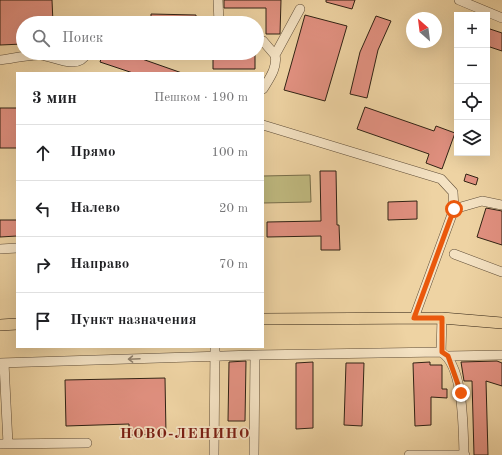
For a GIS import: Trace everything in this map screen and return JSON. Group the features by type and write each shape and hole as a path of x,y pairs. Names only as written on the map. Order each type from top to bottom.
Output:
{"main road":[{"path":"264,319 442,318 502,322"},
{"path":"0,325 16,324"}],"street":[{"path":"218,0 219,16"},
{"path":"459,0 502,18"},
{"path":"275,54 300,9"},
{"path":"264,42 275,54 276,61 264,88"},
{"path":"0,60 16,58"},
{"path":"58,60 63,62 74,62 78,60"},
{"path":"264,124 441,179 452,192 454,209 414,318"},
{"path":"454,209 482,201 502,205"},
{"path":"0,249 16,248"},
{"path":"454,254 502,272"},
{"path":"409,455 465,454 461,393 445,354 442,318"},
{"path":"214,455 215,348"},
{"path":"87,443 4,444 2,363 255,355 502,355"},
{"path":"254,455 255,355"}],"shaded area":[{"path":"310,175 311,202 264,203 264,176"}],"building":[{"path":"0,0 52,0 53,16 16,16 16,44 0,45"},
{"path":"224,0 281,0 280,34 266,34 266,8 224,8"},
{"path":"326,0 355,0 352,9 326,2"},
{"path":"151,14 196,15 196,16 151,16"},
{"path":"305,15 347,26 325,101 284,90"},
{"path":"376,16 391,21 378,50 367,98 350,94 360,52"},
{"path":"490,29 502,33 502,51 490,47"},
{"path":"101,60 145,60 179,72 130,72 100,62"},
{"path":"213,60 255,60 255,69 213,69"},
{"path":"365,107 434,131 436,126 454,133 454,136 442,169 426,163 429,154 357,129"},
{"path":"0,108 16,108 16,148 0,148"},
{"path":"320,171 336,171 337,225 339,225 340,250 321,250 321,236 267,237 267,222 321,221"},
{"path":"466,174 478,178 476,185 464,181"},
{"path":"417,201 417,219 388,220 388,202"},
{"path":"486,208 502,211 502,245 477,237"},
{"path":"0,220 16,220 16,236 0,237"},
{"path":"246,361 245,421 228,421 229,362"},
{"path":"497,361 502,363 502,386 486,381 488,455 474,455 472,381 464,381 461,362"},
{"path":"313,362 313,428 296,429 296,363"},
{"path":"430,362 430,365 442,365 442,389 447,389 447,398 431,397 431,425 415,426 413,363"},
{"path":"346,363 364,363 362,426 344,425"},
{"path":"165,378 166,434 129,435 129,424 66,426 65,380"}],"district":[{"name":"НОВО-ЛЕНИНО","path":"185,433"}],"route":[{"path":"454,209 426,289 414,318 442,318 442,352 448,356 461,393"}]}
